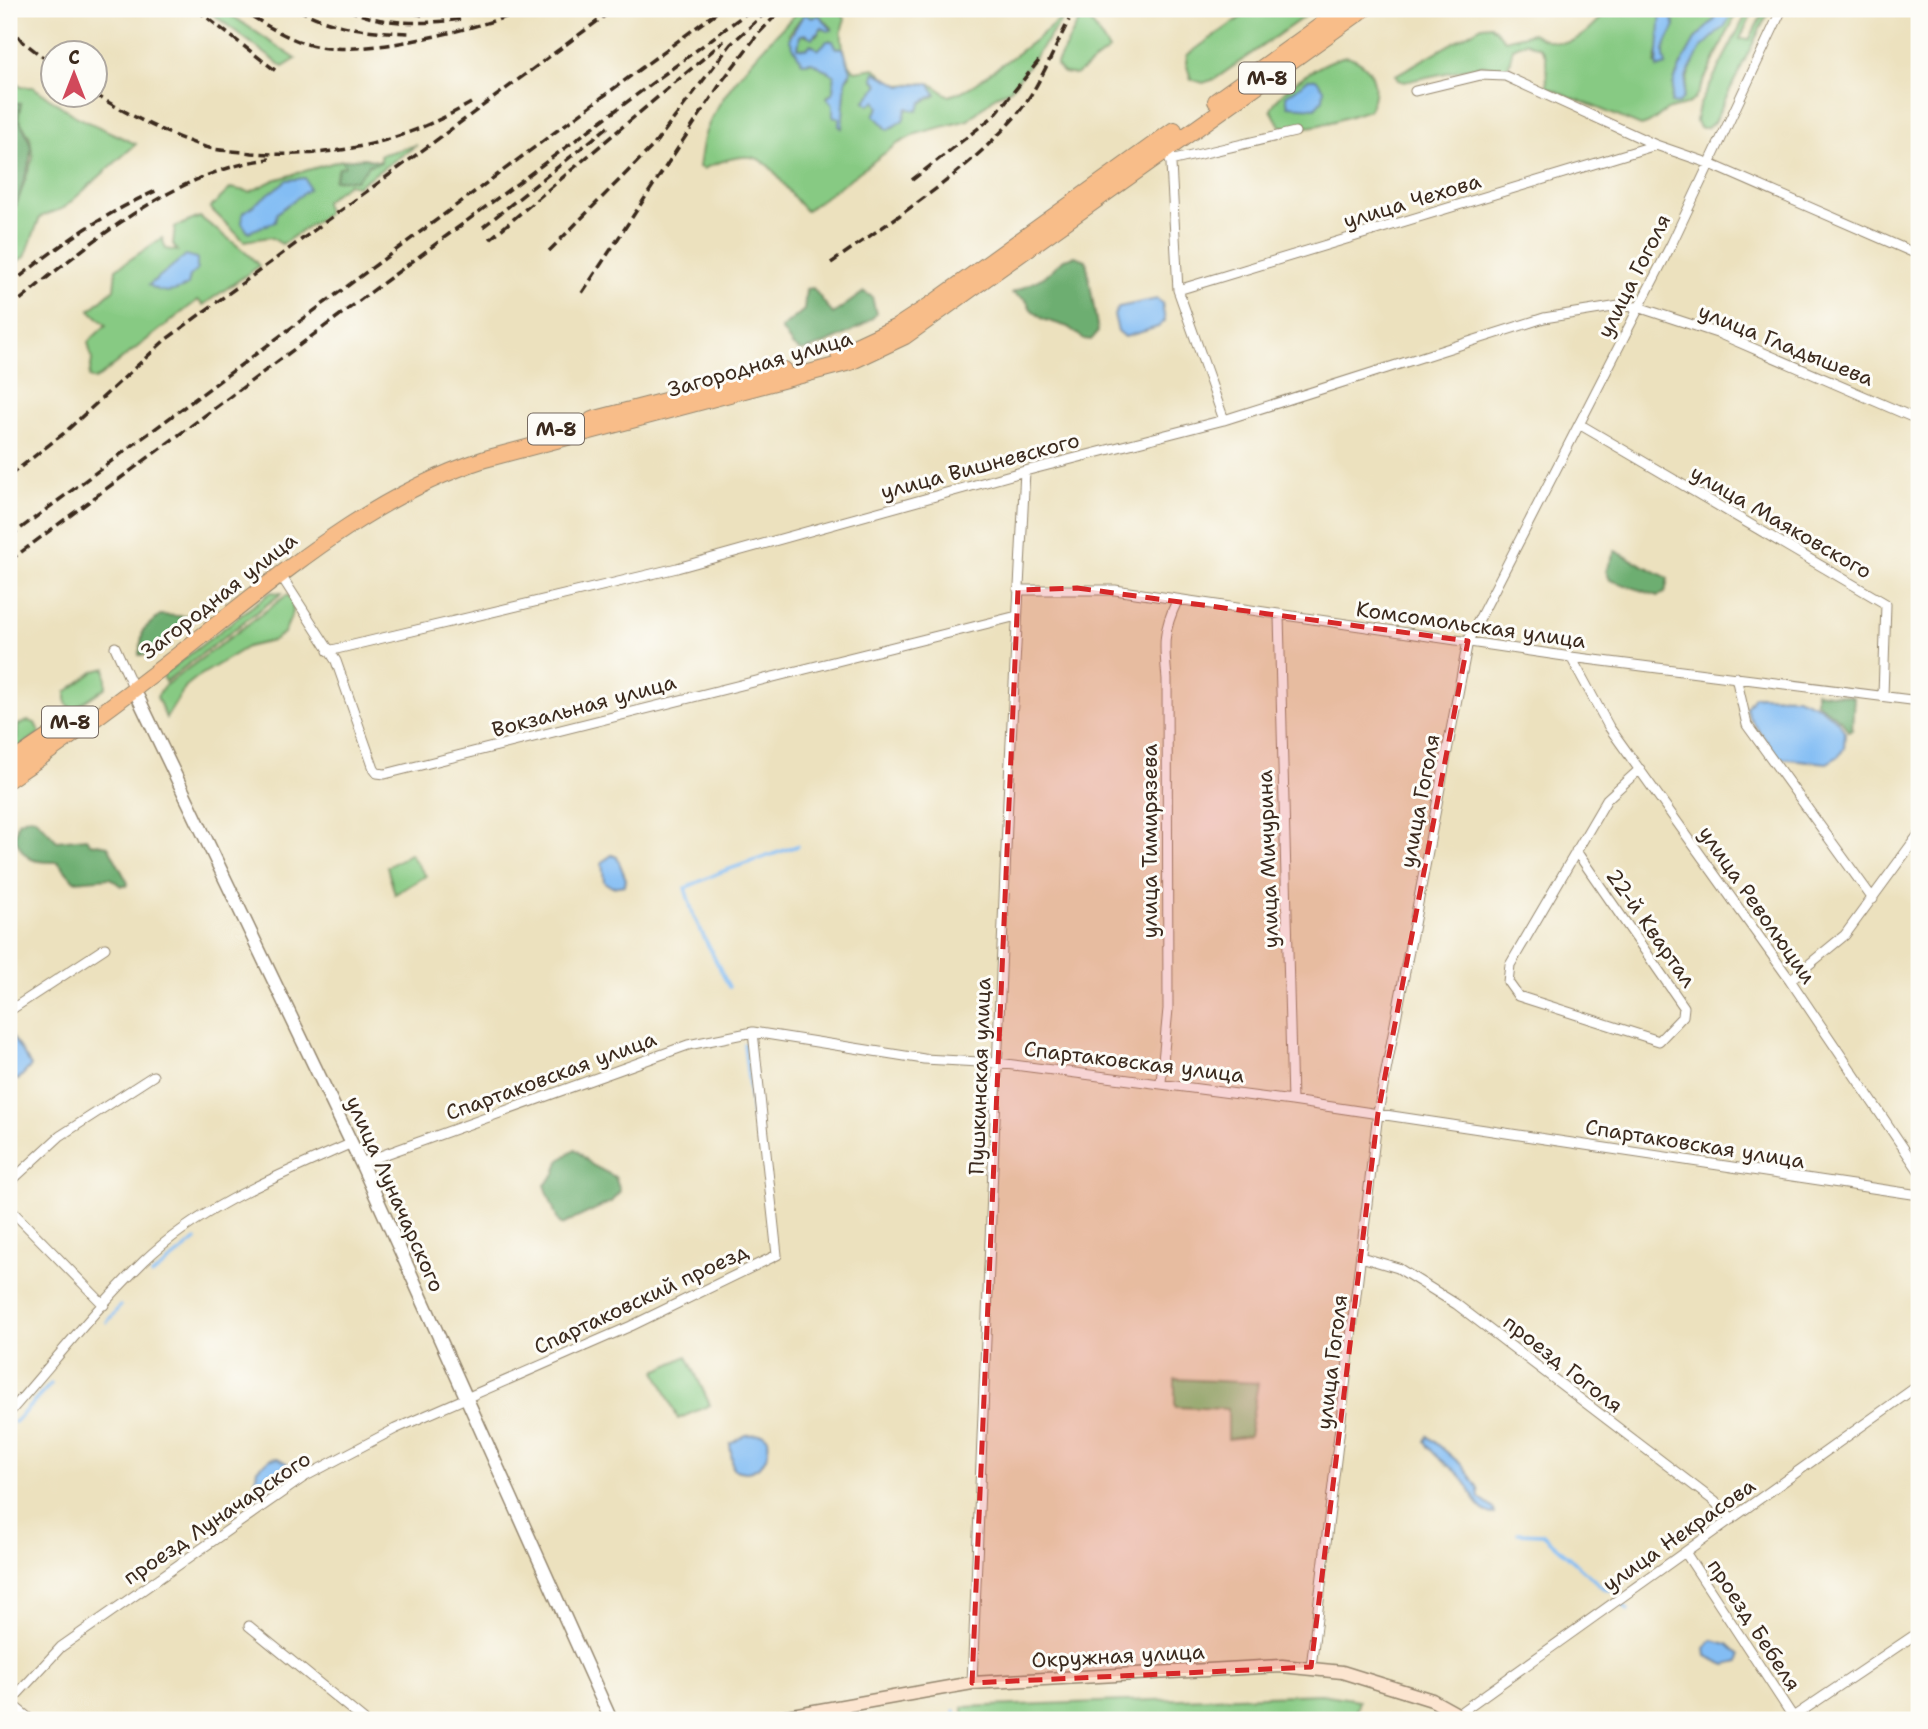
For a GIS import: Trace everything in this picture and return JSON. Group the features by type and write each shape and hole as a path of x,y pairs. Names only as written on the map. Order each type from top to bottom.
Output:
{"highway":[{"name":"Загородная улица","path":"132,684 330,525 407,479 435,466 508,442 819,360 864,345 932,304 1170,147 1344,9"},
{"name":"Загородная улица","path":"132,684 361,516 440,475 512,452 813,373 883,348 949,307 1364,9"},
{"name":"М-8","path":"9,764 132,684"},
{"name":"М-8","path":"9,779 132,684"}],"main road":[{"name":"Окружная улица","path":"764,1720 972,1683 1282,1665 1342,1672 1410,1693 1463,1717"}],"street":[{"name":"улица Гоголя","path":"1311,1667 1378,1113 1468,641 1672,243 1782,9"},
{"path":"1415,90 1481,75 1505,76 1656,145 1708,163 1919,255"},
{"path":"1224,420 1178,290 1170,147 1295,132"},
{"name":"улица Чехова","path":"1178,290 1656,145"},
{"name":"улица Вишневского","path":"328,651 677,568 1026,471 1224,420 1544,318 1619,306 1638,307"},
{"name":"улица Гладышева","path":"1638,307 1720,334 1919,420"},
{"name":"улица Маяковского","path":"1579,424 1886,604 1883,696"},
{"name":"Пушкинская улица","path":"972,1683 1018,590 1026,471"},
{"name":"Вокзальная улица","path":"281,575 328,651 337,660 374,768 377,773 385,774 1017,616"},
{"name":"Комсомольская улица","path":"1018,590 1115,590 1571,657 1919,701"},
{"name":"улица Тимирязева","path":"1161,1082 1168,1009 1167,679 1163,644 1165,626 1177,601"},
{"name":"улица Мичурина","path":"1279,616 1292,1101"},
{"path":"115,647 132,684"},
{"name":"улица Революции","path":"1571,657 1597,707 1790,980 1919,1171"},
{"path":"1736,677 1747,725 1873,899"},
{"name":"улица Луначарского","path":"132,684 362,1163 611,1720"},
{"name":"22-й Квартал","path":"1576,851 1685,1007 1683,1016 1659,1041 1518,996 1508,982 1510,965 1576,851 1607,799 1640,768"},
{"path":"1790,980 1845,934 1919,834"},
{"path":"9,1011 105,948"},
{"name":"Спартаковская улица","path":"362,1163 688,1045 752,1032 923,1059 998,1063 1161,1082 1919,1195"},
{"name":"Спартаковский проезд","path":"467,1397 631,1326 777,1255 752,1032"},
{"path":"9,1183 60,1136 153,1076"},
{"path":"9,1413 144,1261 234,1198 352,1143"},
{"path":"9,1208 104,1305"},
{"name":"проезд Гоголя","path":"1361,1257 1398,1268 1456,1304 1714,1501 1732,1519"},
{"name":"улица Некрасова","path":"1463,1717 1685,1552 1919,1385"},
{"name":"проезд Луначарского","path":"9,1702 61,1647 304,1477 402,1426 467,1397"},
{"name":"проезд Бебеля","path":"1685,1552 1794,1718 1919,1632"},
{"path":"249,1626 364,1720"},
{"path":"9,1702 31,1720"}],"highlighted area":[{"path":"1077,588 1468,641 1378,1113 1311,1667 972,1683 1018,590"}],"green space":[{"path":"206,9 222,9 296,59 283,67"},
{"path":"801,9 840,9 845,19 842,32 844,49 836,48 830,40 818,50 811,44 807,49 798,48 800,35 816,36 822,27 827,30 832,28 819,15 812,18 804,14 789,34 802,63 812,62 834,75 833,92 827,97 833,105 833,116 839,118 839,126 842,128 846,79 850,75 845,55 855,71 875,68 889,80 878,75 874,80 879,85 865,101 869,105 875,101 879,107 874,115 888,130 903,120 907,108 917,111 920,103 936,95 930,85 896,84 930,83 949,96 964,90 1025,48 1062,17 1060,14 1070,9 1011,89 997,95 968,120 916,134 897,144 806,211 774,172 755,158 742,157 725,160 703,169 699,167 705,134 721,101 746,67"},
{"path":"1253,9 1315,9 1215,79 1203,83 1191,79 1186,63 1187,55"},
{"path":"1610,9 1661,9 1661,36 1655,65 1675,26 1668,9 1716,9 1715,19 1696,38 1681,65 1674,81 1671,102 1683,98 1690,71 1702,47 1734,9 1739,9 1695,99 1666,111 1641,126 1547,87 1546,57 1541,48 1525,42 1513,48 1508,68 1503,70 1483,65 1404,82 1398,80 1396,75 1482,26 1491,25 1505,40 1532,33 1546,40 1567,42 1584,34"},
{"path":"1749,9 1754,9 1740,39 1749,40 1765,9 1770,9 1714,122 1707,128 1699,128 1696,121 1699,106"},
{"path":"1086,14 1109,50 1076,75 1064,73 1056,65 1082,15"},
{"path":"1347,56 1363,64 1372,77 1374,92 1369,110 1314,126 1280,126 1271,110 1283,93 1315,69"},
{"path":"9,77 21,87 33,87 38,90 38,108 64,108 77,117 136,144 64,208 40,217 25,257 13,264 9,272 9,215 16,206 33,158 30,137 18,118 21,103 9,103"},
{"path":"9,103 21,103 18,118 30,142 31,155 20,194 9,215"},
{"path":"417,145 357,186 348,184 325,201 327,214 282,244 270,237 244,241 210,208 231,188 250,192 274,180 342,160 356,180 369,165 381,162 380,155"},
{"path":"364,158 381,162 369,165 356,180 334,180 339,168 345,166 342,160"},
{"path":"200,217 240,247 259,266 203,305 198,300 95,380 89,377 92,360 88,342 106,325 90,310 114,289 116,269 162,238 166,249 177,251 173,244 175,227"},
{"path":"1075,256 1086,260 1098,332 1091,340 1084,339 1068,327 1043,319 1031,309 1026,300 1012,293 1044,277 1064,259"},
{"path":"813,288 833,314 864,292 872,297 876,314 863,325 842,336 801,351 793,346 781,329 804,310 806,289"},
{"path":"1615,551 1668,578 1665,593 1658,596 1610,580 1606,571"},
{"path":"271,592 282,593 165,682 163,675"},
{"path":"287,595 292,599 293,612 284,633 272,641 247,647 196,678 186,686 166,718 157,697 163,687"},
{"path":"160,615 196,617 148,655 139,655 143,630"},
{"path":"106,668 106,687 72,710 66,703 66,692 95,671"},
{"path":"1816,692 1854,697 1852,730 1848,731 1842,721 1816,702"},
{"path":"28,721 35,723 40,733 9,754 9,743 17,738 18,725"},
{"path":"29,817 35,818 57,841 86,838 90,843 108,846 128,883 127,886 121,886 110,878 74,881 58,862 36,861 26,856 15,836 18,822"},
{"path":"410,854 426,876 395,894 387,867"},
{"path":"575,1149 592,1165 615,1177 620,1191 611,1202 562,1225 558,1221 545,1185 555,1174 559,1161"},
{"path":"687,1356 710,1405 678,1419 656,1371"},
{"path":"1175,1379 1258,1383 1249,1436 1228,1439 1228,1409 1175,1407"},
{"path":"1321,1694 1359,1700 1354,1720 963,1720 963,1707"}],"water":[{"path":"1661,9 1668,9 1675,26 1664,49 1666,65 1657,68"},
{"path":"1716,9 1734,9 1725,26 1701,48 1686,77 1683,98 1678,104 1671,103 1674,81 1681,65 1696,38 1715,19"},
{"path":"804,14 812,18 819,15 832,30 828,31 822,27 812,38 806,34 800,35 798,48 806,49 811,44 818,50 827,41 833,41 836,48 843,48 851,71 846,79 842,128 839,126 839,118 833,116 833,105 827,98 833,92 834,75 812,62 802,63 789,39"},
{"path":"875,72 901,86 929,83 936,94 922,102 917,111 907,108 903,120 888,130 874,115 879,107 875,101 869,105 865,101 879,85 873,78"},
{"path":"1309,79 1316,79 1324,89 1323,99 1315,108 1288,106 1286,96"},
{"path":"305,178 309,189 277,213 275,222 248,232 242,223 243,213 287,180"},
{"path":"186,255 197,258 197,270 190,276 188,285 168,292 149,285"},
{"path":"1157,299 1162,303 1165,321 1158,327 1125,337 1118,331 1114,315 1119,307"},
{"path":"1754,696 1797,697 1820,707 1839,722 1845,733 1844,748 1839,756 1827,763 1779,758 1749,717 1746,708"},
{"path":"612,855 617,857 626,879 624,885 612,887 604,882 602,862"},
{"path":"9,1032 31,1066 18,1080 9,1077"},
{"path":"763,1434 768,1438 768,1446 760,1466 749,1471 733,1469 730,1444 746,1435"},
{"path":"1428,1436 1464,1467 1478,1488 1479,1498 1494,1509 1495,1514 1480,1507 1460,1476 1429,1447 1425,1441"},
{"path":"278,1458 288,1464 289,1474 259,1495 254,1490 257,1469 270,1459"},
{"path":"1713,1640 1728,1644 1740,1655 1739,1662 1726,1665 1706,1656 1705,1648"}],"waterway":[{"path":"729,987 694,917 685,888 721,872 797,846"},
{"path":"744,1044 753,1120"},
{"path":"152,1275 196,1240"},
{"path":"107,1322 120,1306"},
{"path":"15,1422 51,1384"},
{"path":"1518,1533 1543,1534 1602,1587 1610,1590"},
{"path":"1624,1606 1628,1610"},
{"path":"955,1711 955,1720"}],"railway":[{"path":"196,9 276,71"},
{"path":"240,9 282,34 328,48 376,46 431,37 530,9"},
{"path":"297,9 324,21 352,28 410,33"},
{"path":"347,9 360,15 389,21 434,22 463,19"},
{"path":"398,9 426,16"},
{"path":"9,476 63,434 164,341 614,9"},
{"path":"9,537 721,9"},
{"path":"9,561 752,9"},
{"path":"582,293 723,80 758,34 782,9"},
{"path":"549,251 653,146 731,44 765,13"},
{"path":"831,263 950,178 993,140 1030,96 1069,20"},
{"path":"9,24 22,41 38,53"},
{"path":"490,239 724,41"},
{"path":"912,180 994,116 1041,58"},
{"path":"108,102 148,124 205,147 282,154 338,150 392,138 419,129 471,103"},
{"path":"483,227 609,126"},
{"path":"9,309 98,238 164,196 198,179 234,166 270,159"},
{"path":"9,286 80,233 158,190"}]}
